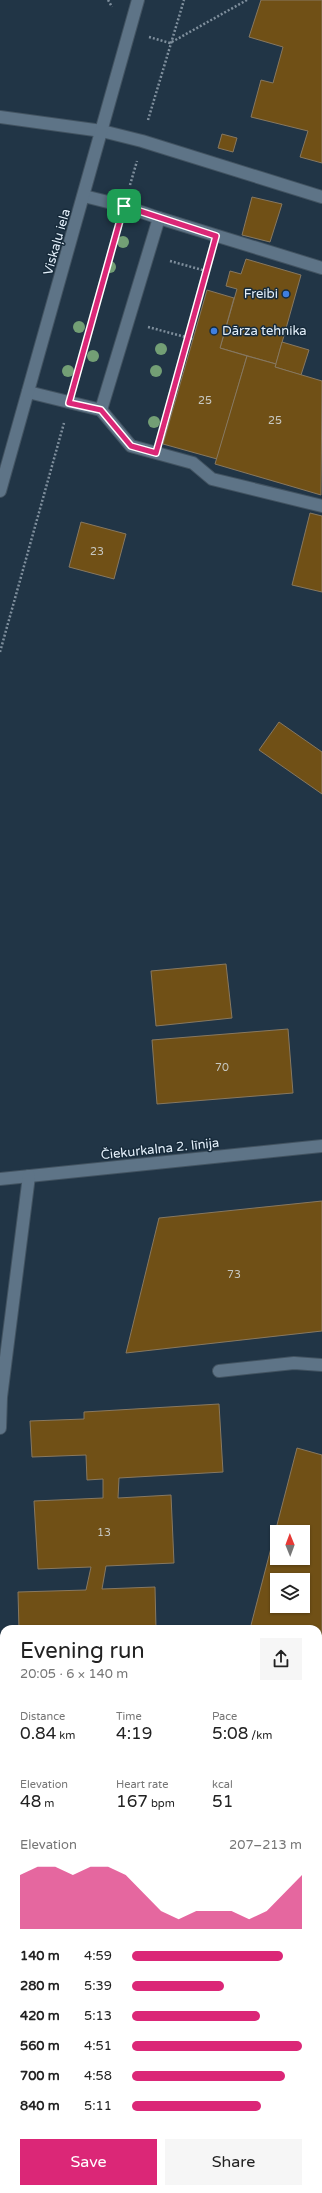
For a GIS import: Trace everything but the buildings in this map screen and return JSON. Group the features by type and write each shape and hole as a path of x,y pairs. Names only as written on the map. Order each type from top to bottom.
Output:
{"street":[{"name":"Viskaļu iela","path":"0,491 138,0"},
{"path":"0,117 102,131 142,141 322,197"},
{"path":"84,196 124,206 322,268"},
{"path":"101,410 159,218"},
{"path":"28,392 101,410 131,446 193,463 212,478 322,506"},
{"name":"Čiekurkalna 2. līnija","path":"0,1179 322,1146"},
{"path":"0,1428 1,1397 28,1176"},
{"path":"219,1371 294,1363 322,1365"}],"path":[{"path":"0,652 142,141 184,0"},
{"path":"129,32 170,43 247,0"},
{"path":"156,453 216,236"},
{"path":"148,255 206,271"},
{"path":"128,322 193,339"}],"place":[{"name":"Freibi","path":"286,294"},
{"name":"Dārza tehnika","path":"214,331"}],"route":[{"path":"124,206 216,236 156,453 131,446 101,410 69,403 124,206"}]}
